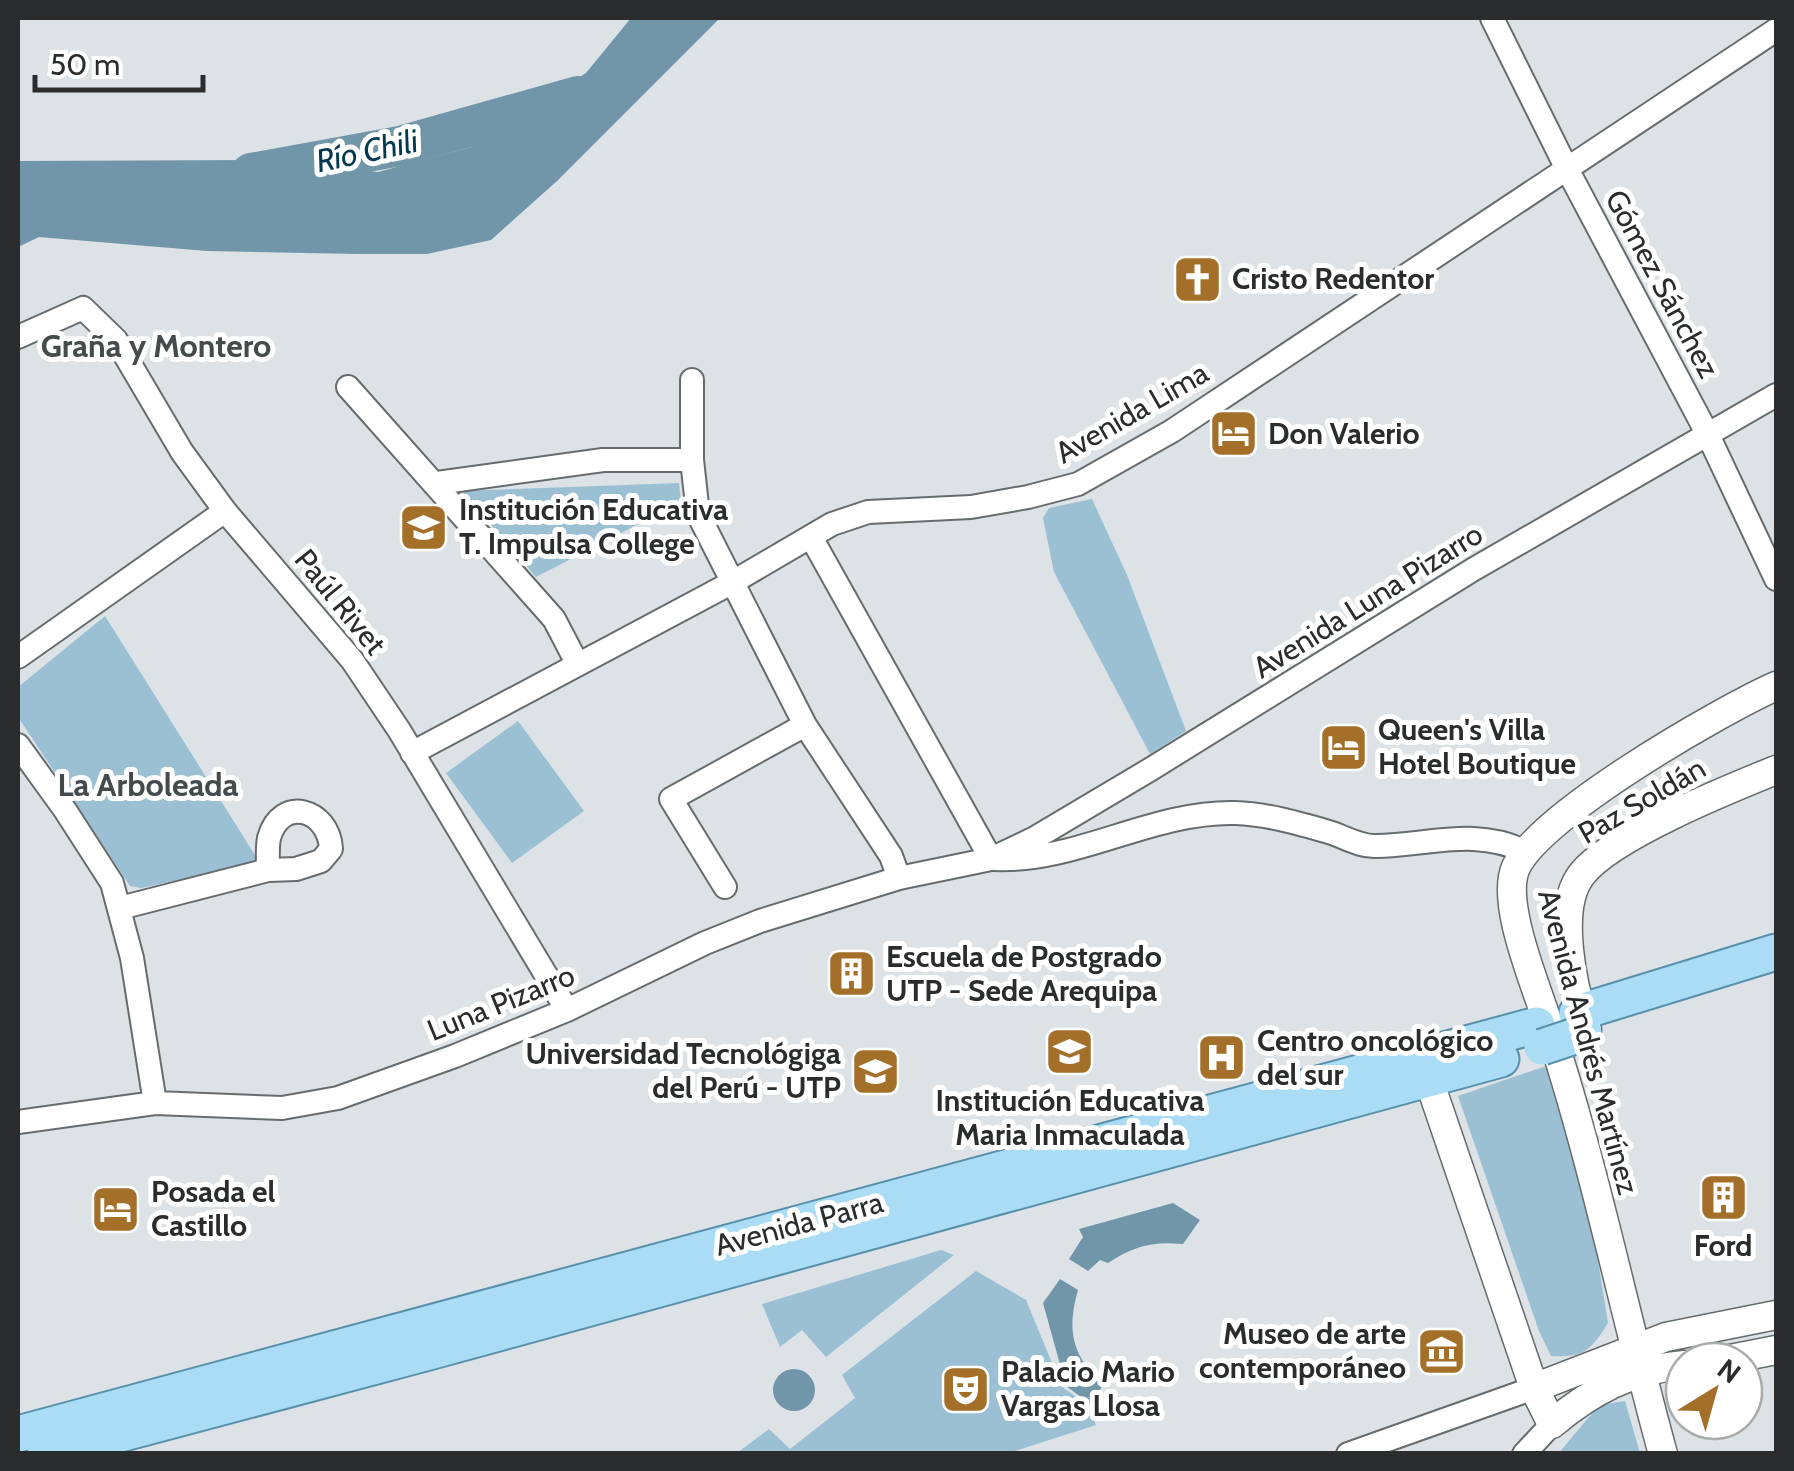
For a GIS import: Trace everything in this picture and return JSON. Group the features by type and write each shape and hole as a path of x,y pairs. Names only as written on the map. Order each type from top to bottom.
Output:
{"main road":[{"path":"1582,1023 1776,952"},
{"path":"1582,1023 1776,976"},
{"name":"Avenida Parra","path":"34,1442 1426,1069 1582,1023"}],"street":[{"name":"Gómez Sánchez","path":"1500,20 1566,166 1708,435 1776,579"},
{"name":"Avenida Lima","path":"412,753 733,582 832,524 868,512 970,507 1078,484 1172,431 1776,30"},
{"name":"Paúl Rivet","path":"18,337 83,308 116,340 182,452 225,512 352,660 567,1010"},
{"path":"692,380 692,460 698,514 805,724 890,856 899,878"},
{"path":"348,387 554,619 577,663"},
{"name":"Avenida Luna Pizarro","path":"991,859 1134,779 1474,569 1776,394"},
{"path":"437,483 603,460 692,460"},
{"path":"18,657 225,512"},
{"path":"810,537 991,859 1029,861 1178,821 1234,813 1294,822 1371,847 1460,839 1502,840 1526,852"},
{"name":"Avenida Andrés Martínez","path":"1663,1454 1567,1079 1519,929 1511,889 1516,867 1526,852 1564,816 1629,770 1776,686"},
{"path":"724,887 671,799 805,724"},
{"path":"18,745 112,883 132,958 155,1103"},
{"name":"Paz Soldán","path":"1582,1023 1568,926 1572,892 1580,875 1606,852 1718,793 1776,770"},
{"name":"Luna Pizarro","path":"18,1122 155,1103 282,1108 338,1098 567,1010 705,943 760,921 899,878 991,859"},
{"path":"120,908 268,870"},
{"path":"1426,1069 1534,1388 1552,1424"},
{"path":"1524,1454 1552,1424 1666,1337 1776,1316"},
{"path":"1348,1454 1534,1388 1636,1360 1664,1362"}],"shaded area":[{"path":"631,18 720,18 557,181 491,240 427,254 207,251 39,237 18,247 18,161 262,160 378,172 471,147 586,73"},
{"path":"679,483 681,502 536,577 462,491"},
{"path":"1092,499 1127,575 1186,731 1150,754 1054,572 1043,518 1049,508"},
{"path":"105,616 260,863 141,888 130,886 18,717 18,687"},
{"path":"518,721 584,811 512,863 446,773"},
{"path":"1336,737 1354,738 1353,766 1334,765"},
{"path":"1552,1064 1591,1218 1608,1323 1585,1350 1562,1356 1551,1356 1539,1331 1458,1096"},
{"path":"1173,1203 1200,1220 1183,1244 1144,1246 1108,1263 1100,1260 1088,1271 1069,1259 1083,1237 1079,1229"},
{"path":"941,1250 954,1255 826,1357 802,1330 780,1347 762,1304"},
{"path":"976,1271 1026,1300 1062,1387 1085,1403 1096,1425 1009,1453 737,1453 769,1429 790,1449 855,1398 842,1375"},
{"path":"1060,1279 1078,1290 1073,1319 1075,1342 1084,1364 1102,1386 1092,1405 1066,1386 1043,1303"},
{"path":"794,1369 809,1375 815,1390 809,1405 794,1411 779,1405 773,1390 779,1375"},
{"path":"1625,1401 1640,1453 1558,1454 1599,1405"}],"waterway":[{"name":"Río Chili","path":"251,173 400,146 578,96"}],"place":[{"name":"Cristo Redentor","path":"1197,279"},
{"name":"Don Valerio","path":"1233,434"},
{"name":"Institución Educativa T. Impulsa College","path":"424,527"},
{"name":"Queen's Villa Hotel Boutique","path":"1343,747"},
{"name":"Escuela de Postgrado UTP - Sede Arequipa","path":"851,974"},
{"name":"Institución Educativa Maria Inmaculada","path":"1070,1052"},
{"name":"Centro oncológico del sur","path":"1222,1058"},
{"name":"Universidad Tecnológiga del Perú - UTP","path":"876,1071"},
{"name":"Ford","path":"1723,1197"},
{"name":"Posada el Castillo","path":"116,1209"},
{"name":"Museo de arte contemporáneo","path":"1441,1351"},
{"name":"Palacio Mario Vargas Llosa","path":"966,1389"}],"district":[{"name":"Graña y Montero","path":"156,346"},
{"name":"La Arboleada","path":"148,785"}]}
